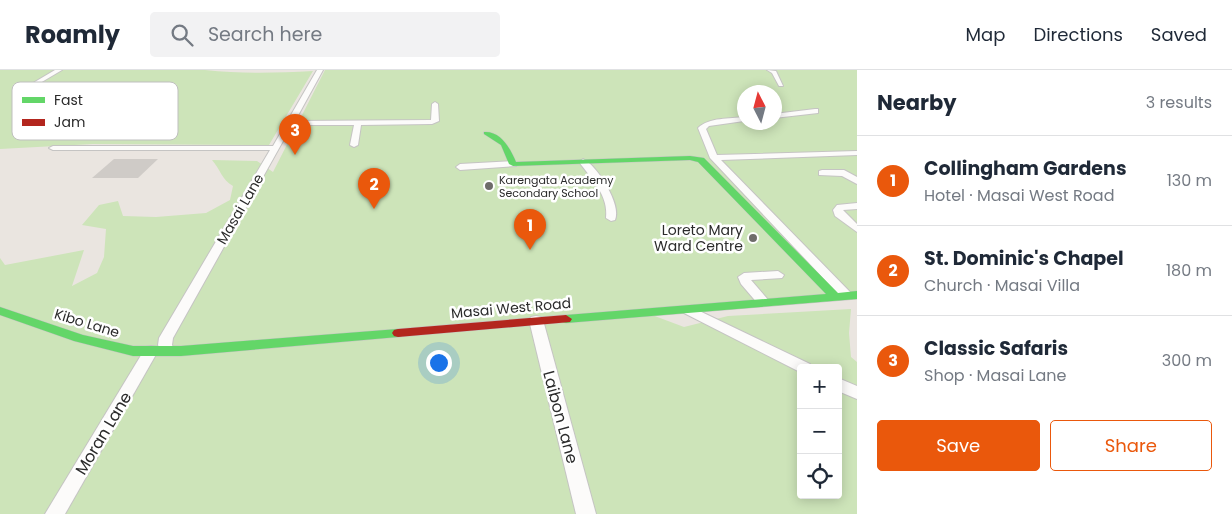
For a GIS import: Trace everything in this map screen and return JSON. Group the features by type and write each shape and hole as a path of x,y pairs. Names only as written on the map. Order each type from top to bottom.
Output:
{"street":[{"path":"38,82 59,70"},
{"name":"Masai Lane","path":"159,350 165,345 166,338 320,70"},
{"path":"770,70 774,72 782,84"},
{"path":"290,122 434,122 435,104"},
{"path":"782,115 815,110"},
{"path":"737,120 707,124 702,128 714,158 847,296"},
{"path":"354,145 358,123"},
{"path":"486,133 504,144 513,164"},
{"path":"53,148 275,148"},
{"path":"714,158 857,153"},
{"path":"460,167 690,158 701,160 847,296"},
{"path":"583,162 597,177 612,207 613,213 611,218"},
{"path":"822,173 844,173 857,181"},
{"path":"857,206 841,207 838,210 839,214 857,229"},
{"path":"764,302 745,282 744,277 778,275"},
{"name":"Masai West Road","path":"159,350 181,351 536,320 689,310 847,296"},
{"path":"689,310 797,364"},
{"name":"Kibo Lane","path":"0,311 80,338 129,351 159,350"},
{"name":"Laibon Lane","path":"536,320 586,514"},
{"name":"Moran Lane","path":"55,514 159,350"},
{"path":"842,386 857,393"}],"green space":[{"path":"0,70 205,70 259,73 313,71 269,145 93,144 0,149"},
{"path":"325,70 857,70 857,297 644,312 684,327 728,316 851,309 849,333 851,357 857,362 857,514 0,514 0,258 5,265 84,250 72,286 97,273 104,257 106,229 82,225 99,205 118,201 123,216 156,217 206,213 230,200 233,186 224,178 212,160 257,161 273,172"}],"building":[{"path":"114,159 158,159 138,178 92,178"}],"traffic: fast":[{"path":"486,133 504,144 513,164 690,158 701,160 835,297"},
{"path":"566,319 857,295"},
{"path":"0,311 79,338 133,351 181,351 398,333"}],"traffic: jam":[{"path":"398,333 566,319"}],"place":[{"name":"Classic Safaris","path":"295,155"},
{"name":"Karengata Academy Secondary School","path":"489,186"},
{"name":"St. Dominic's Chapel","path":"374,209"},
{"name":"Loreto Mary Ward Centre","path":"753,238"},
{"name":"Collingham Gardens","path":"530,250"}]}
